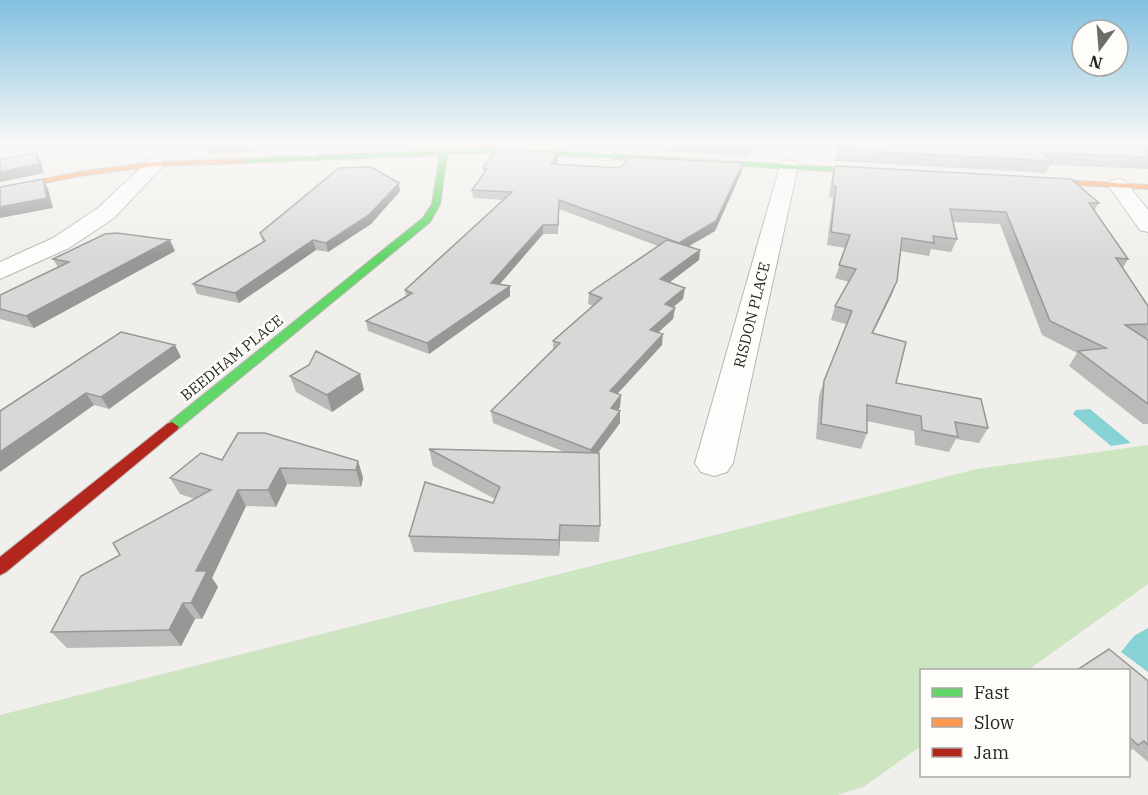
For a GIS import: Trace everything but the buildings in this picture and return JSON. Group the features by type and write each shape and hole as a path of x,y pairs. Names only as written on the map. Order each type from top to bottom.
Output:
{"street":[{"path":"0,190 39,182"},
{"path":"0,271 61,243 106,213 137,182"},
{"name":"BEEDHAM PLACE","path":"0,567 427,220 436,204 439,182"},
{"name":"RISDON PLACE","path":"714,462 785,182"},
{"path":"1067,182 1148,187"},
{"path":"1118,185 1148,225"}],"green space":[{"path":"1148,445 1148,584 1029,669 920,669 920,747 865,786 838,795 0,795 0,715 977,469"}],"water":[{"path":"1090,409 1131,443 1111,446 1073,414 1076,410"},
{"path":"1148,628 1148,672 1121,652 1134,636"}],"traffic: fast":[{"path":"172,427 427,220 436,204 439,182"}],"traffic: slow":[{"path":"0,190 39,182"},
{"path":"1065,182 1148,187"}],"traffic: jam":[{"path":"0,567 172,427"}]}
